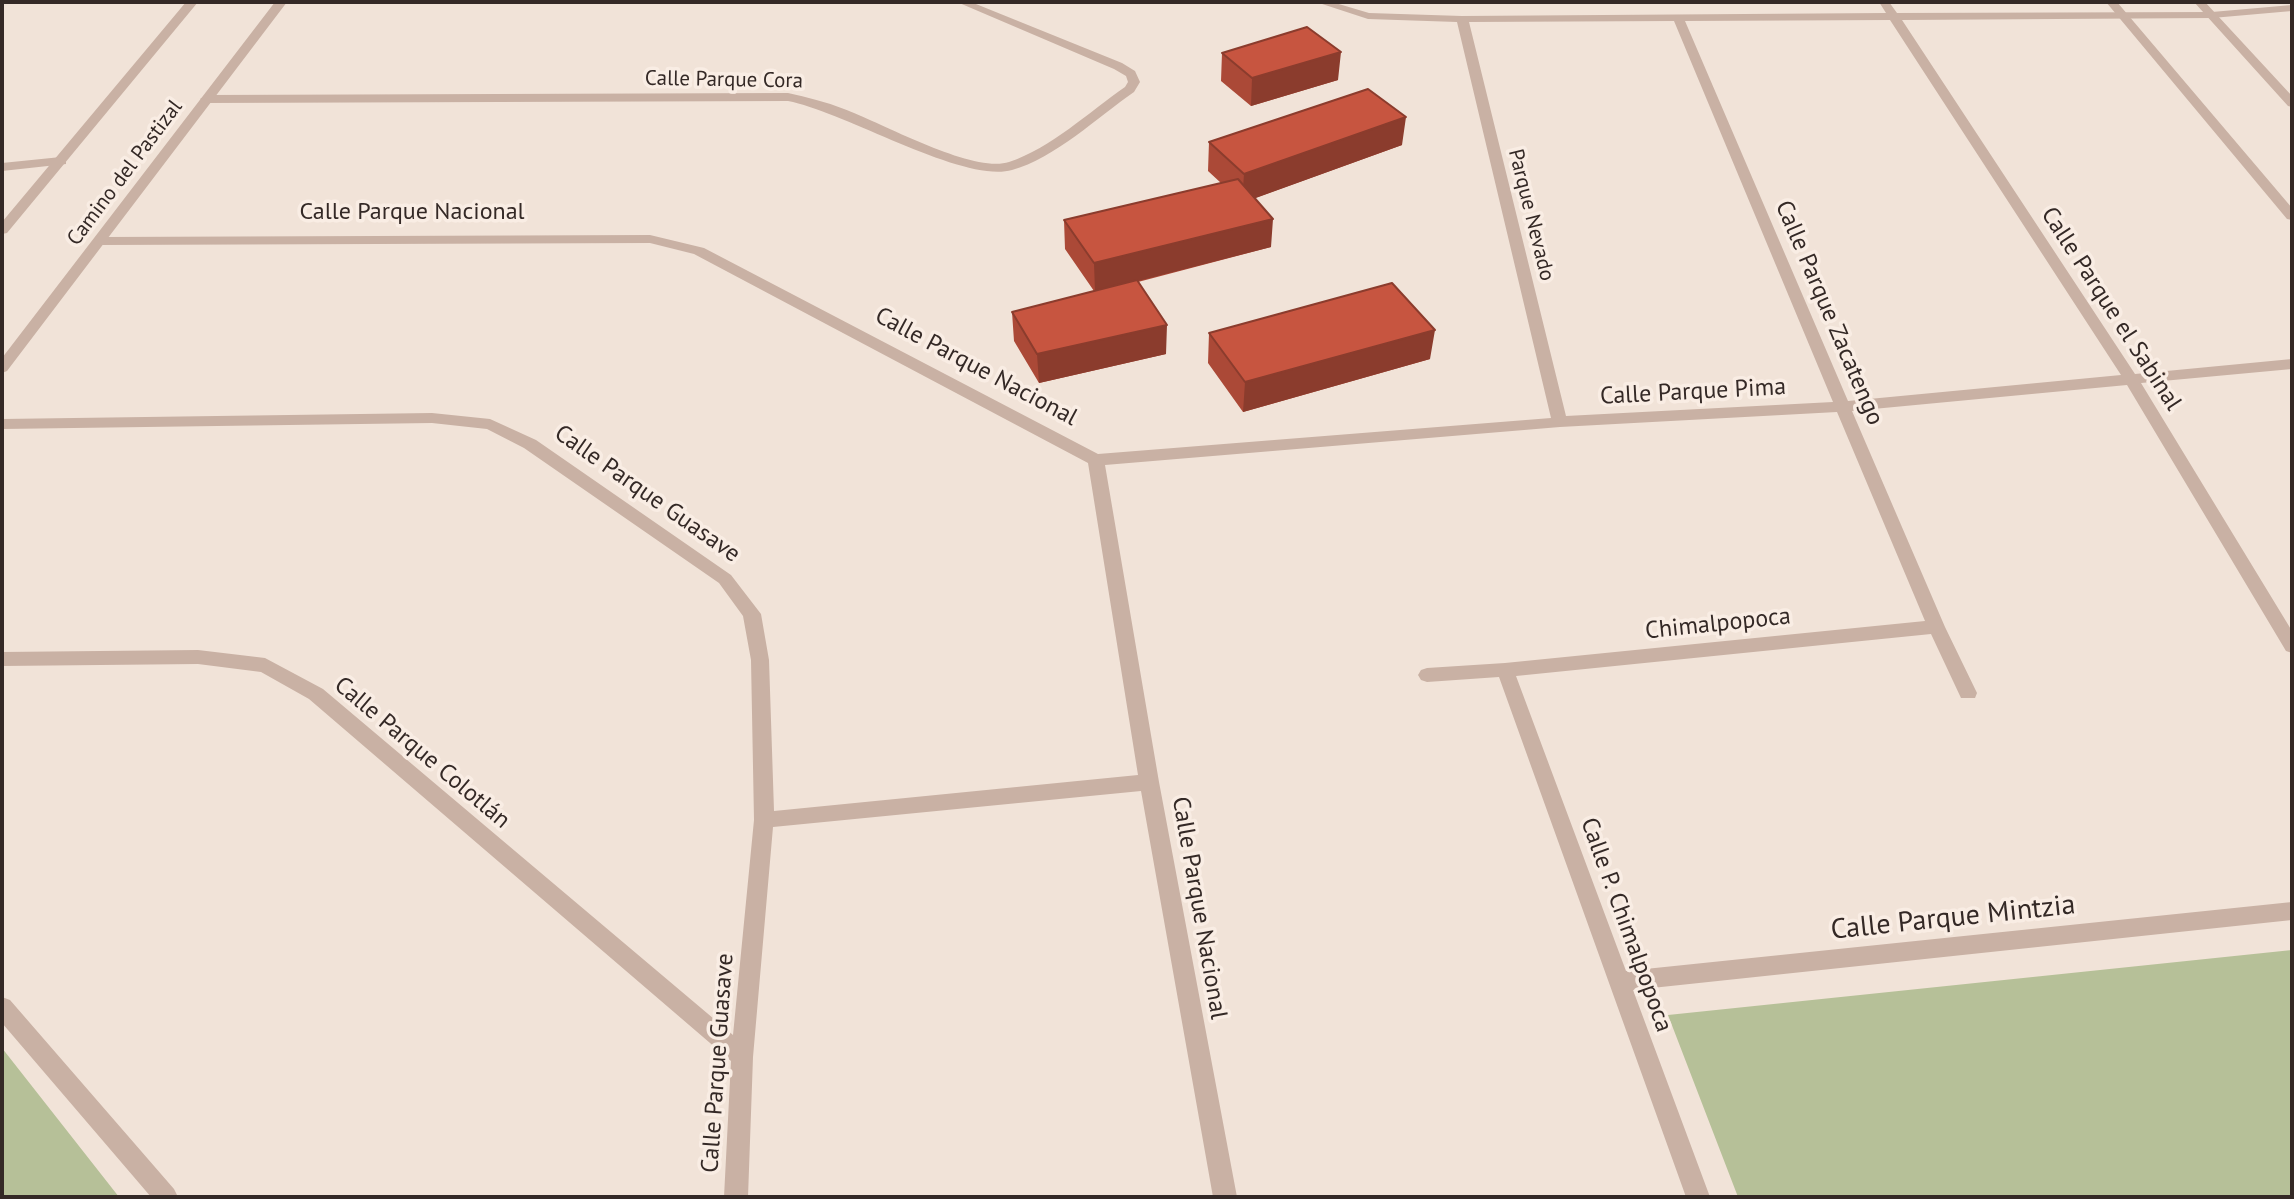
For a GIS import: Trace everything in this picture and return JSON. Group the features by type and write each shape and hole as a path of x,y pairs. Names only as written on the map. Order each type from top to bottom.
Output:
{"street":[{"path":"2,230 192,2"},
{"name":"Camino del Pastizal","path":"2,368 281,2"},
{"name":"Calle Parque Cora","path":"206,99 800,98 826,105 970,165 996,169 1024,160 1130,89 1134,82 1131,74 1118,66 961,2"},
{"path":"1321,2 1368,16 1462,19 2212,16 2292,8"},
{"name":"Calle Parque el Sabinal","path":"1884,2 2133,382 2292,646"},
{"path":"2111,2 2292,216"},
{"path":"2199,2 2292,103"},
{"name":"Calle Parque Zacatengo","path":"1678,18 1936,627 1968,693"},
{"name":"Parque Nevado","path":"1462,19 1560,422"},
{"path":"2,167 61,161"},
{"name":"Calle Parque Nacional","path":"102,240 621,237 683,245 1096,460 1149,782 1226,1197"},
{"name":"Calle Parque Pima","path":"1096,460 1560,422 1844,407 2292,365"},
{"name":"Calle Parque Guasave","path":"2,424 432,418 490,424 530,444 725,579 752,614 760,660 764,820 742,1057 736,1197"},
{"name":"Chimalpopoca","path":"1427,675 1505,670 1936,627"},
{"name":"Calle Parque Colotlán","path":"2,659 198,657 265,665 316,694 742,1057"},
{"name":"Calle P. Chimalpopoca","path":"1505,670 1698,1197"},
{"path":"764,820 1149,782"},
{"name":"Calle Parque Mintzia","path":"1619,982 2292,911"},
{"path":"2,1007 166,1197"}],"green space":[{"path":"2292,950 2292,1197 1738,1197 1668,1015"},
{"path":"2,1048 119,1197 2,1197"}],"building":[{"path":"1307,27 1341,52 1252,78 1222,53"},
{"path":"1368,89 1406,117 1244,174 1209,142"},
{"path":"1238,179 1273,219 1094,263 1064,220"},
{"path":"1137,280 1167,325 1037,354 1012,312"},
{"path":"1392,283 1435,330 1245,382 1209,333"}]}
